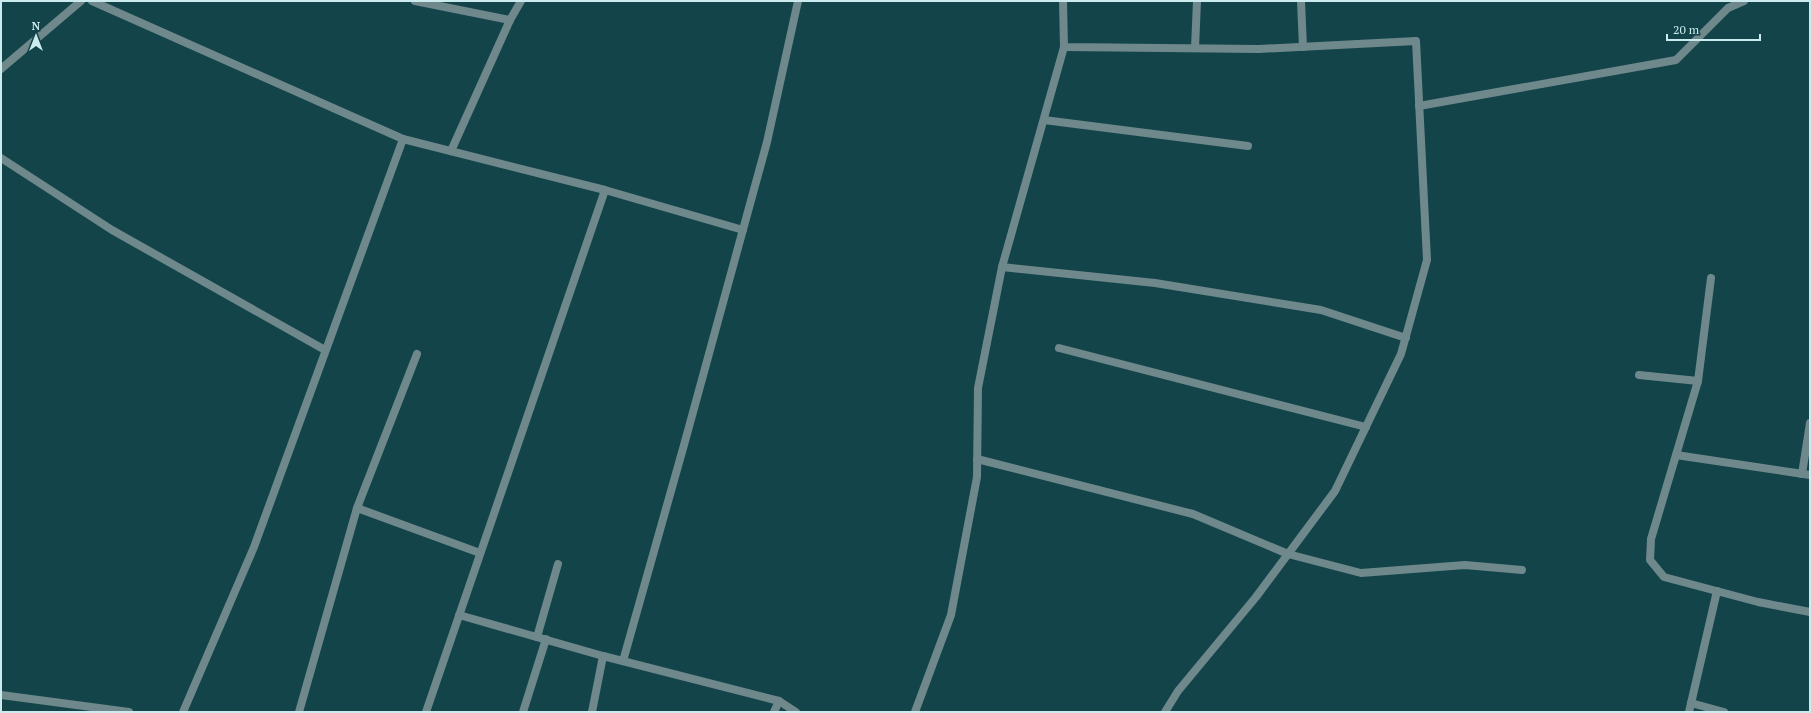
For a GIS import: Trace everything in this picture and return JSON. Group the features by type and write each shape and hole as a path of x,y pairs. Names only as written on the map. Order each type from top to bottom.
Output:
{"street":[{"path":"1,69 81,1"},
{"path":"92,1 403,139 605,190 743,230"},
{"path":"415,1 510,20"},
{"path":"451,151 510,20 521,1"},
{"path":"623,661 767,142 798,1"},
{"path":"915,712 951,615 977,477 978,388 1002,267 1064,47 1063,1"},
{"path":"1195,48 1197,1"},
{"path":"1301,1 1303,47"},
{"path":"1419,106 1676,60 1728,8 1744,1"},
{"path":"1064,47 1259,49 1416,41 1427,260 1401,354 1335,491 1256,597 1178,691 1165,712"},
{"path":"1044,120 1248,146"},
{"path":"183,712 254,547 403,139"},
{"path":"1,158 112,230 325,350"},
{"path":"426,712 605,190"},
{"path":"1002,267 1155,283 1322,310 1406,338"},
{"path":"1711,278 1698,382 1651,539 1650,560 1664,577 1758,602 1810,612"},
{"path":"1059,348 1366,427"},
{"path":"299,712 357,508 417,354"},
{"path":"1638,375 1698,382"},
{"path":"1676,455 1806,474 1810,423"},
{"path":"977,459 1193,514 1288,554 1361,573 1465,565 1522,570"},
{"path":"357,508 480,553"},
{"path":"537,637 558,564"},
{"path":"1689,712 1717,591"},
{"path":"460,615 603,656 779,701 796,712"},
{"path":"523,712 546,639"},
{"path":"592,712 603,656"},
{"path":"1,695 129,712"},
{"path":"774,712 779,701"},
{"path":"1691,703 1724,712"}]}
